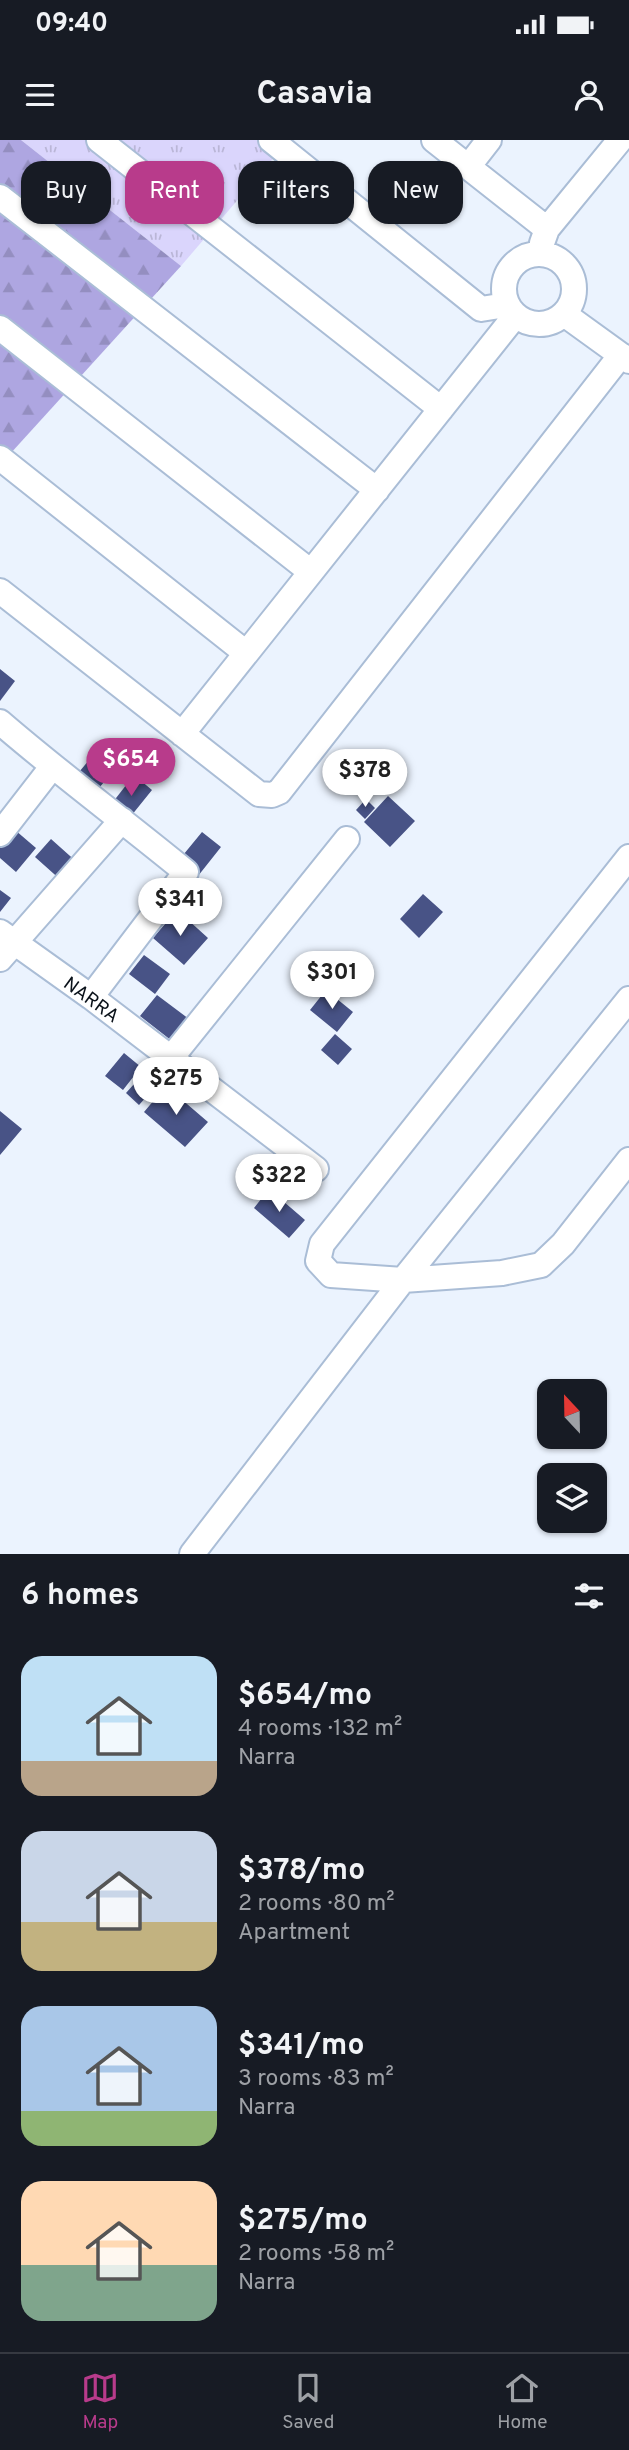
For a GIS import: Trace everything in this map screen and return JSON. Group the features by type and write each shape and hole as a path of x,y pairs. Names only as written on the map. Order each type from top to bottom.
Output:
{"street":[{"path":"100,140 441,409"},
{"path":"271,140 481,309 511,310"},
{"path":"434,140 547,229"},
{"path":"468,167 489,140"},
{"path":"539,254 547,229 620,140"},
{"path":"0,197 377,490"},
{"path":"539,254 553,257 565,265 572,277 574,290 572,303 564,314 541,325 528,323 511,310 503,291 506,277 513,265 525,257 539,254"},
{"path":"182,734 441,409 511,310"},
{"path":"0,591 260,794 272,795 279,792 625,358 564,314"},
{"path":"0,328 311,572"},
{"path":"0,458 246,653"},
{"path":"0,722 186,872 91,998"},
{"path":"0,834 52,766"},
{"path":"4,944 122,820"},
{"path":"170,1058 347,839"},
{"path":"629,857 321,1244 318,1261 331,1275 403,1280 502,1273 541,1265 563,1244 629,1160"},
{"name":"NARRA","path":"4,944 91,998 316,1169"},
{"path":"192,1554 403,1280 629,999"}],"green space":[{"path":"0,140 21,140 48,161 21,161 21,224 111,224 111,211 181,266 0,465"},
{"path":"21,140 289,140 271,161 238,161 238,200 224,216 224,161 125,161 125,222 111,211 111,161 48,161"},
{"path":"128,224 217,224 181,266"}],"building":[{"path":"0,669 15,681 0,701"},
{"path":"100,747 120,763 94,794 74,778"},
{"path":"134,775 152,790 127,821 109,807"},
{"path":"388,796 415,821 390,847 364,822"},
{"path":"366,799 375,808 365,819 356,810"},
{"path":"15,830 36,848 16,872 0,858 0,847"},
{"path":"202,832 221,847 198,876 179,860"},
{"path":"51,839 79,864 63,882 35,857"},
{"path":"0,890 11,898 0,912"},
{"path":"423,894 443,912 419,938 400,919"},
{"path":"177,910 208,938 184,965 153,938"},
{"path":"144,955 170,974 155,994 129,974"},
{"path":"326,990 353,1012 337,1032 310,1010"},
{"path":"157,995 189,1019 172,1041 140,1016"},
{"path":"335,1034 352,1049 338,1065 321,1050"},
{"path":"124,1053 141,1067 123,1090 105,1076"},
{"path":"143,1074 156,1086 139,1105 126,1093"},
{"path":"166,1086 208,1122 185,1147 144,1112"},
{"path":"0,1111 22,1129 0,1155"},
{"path":"269,1189 305,1220 289,1238 254,1208"}]}
